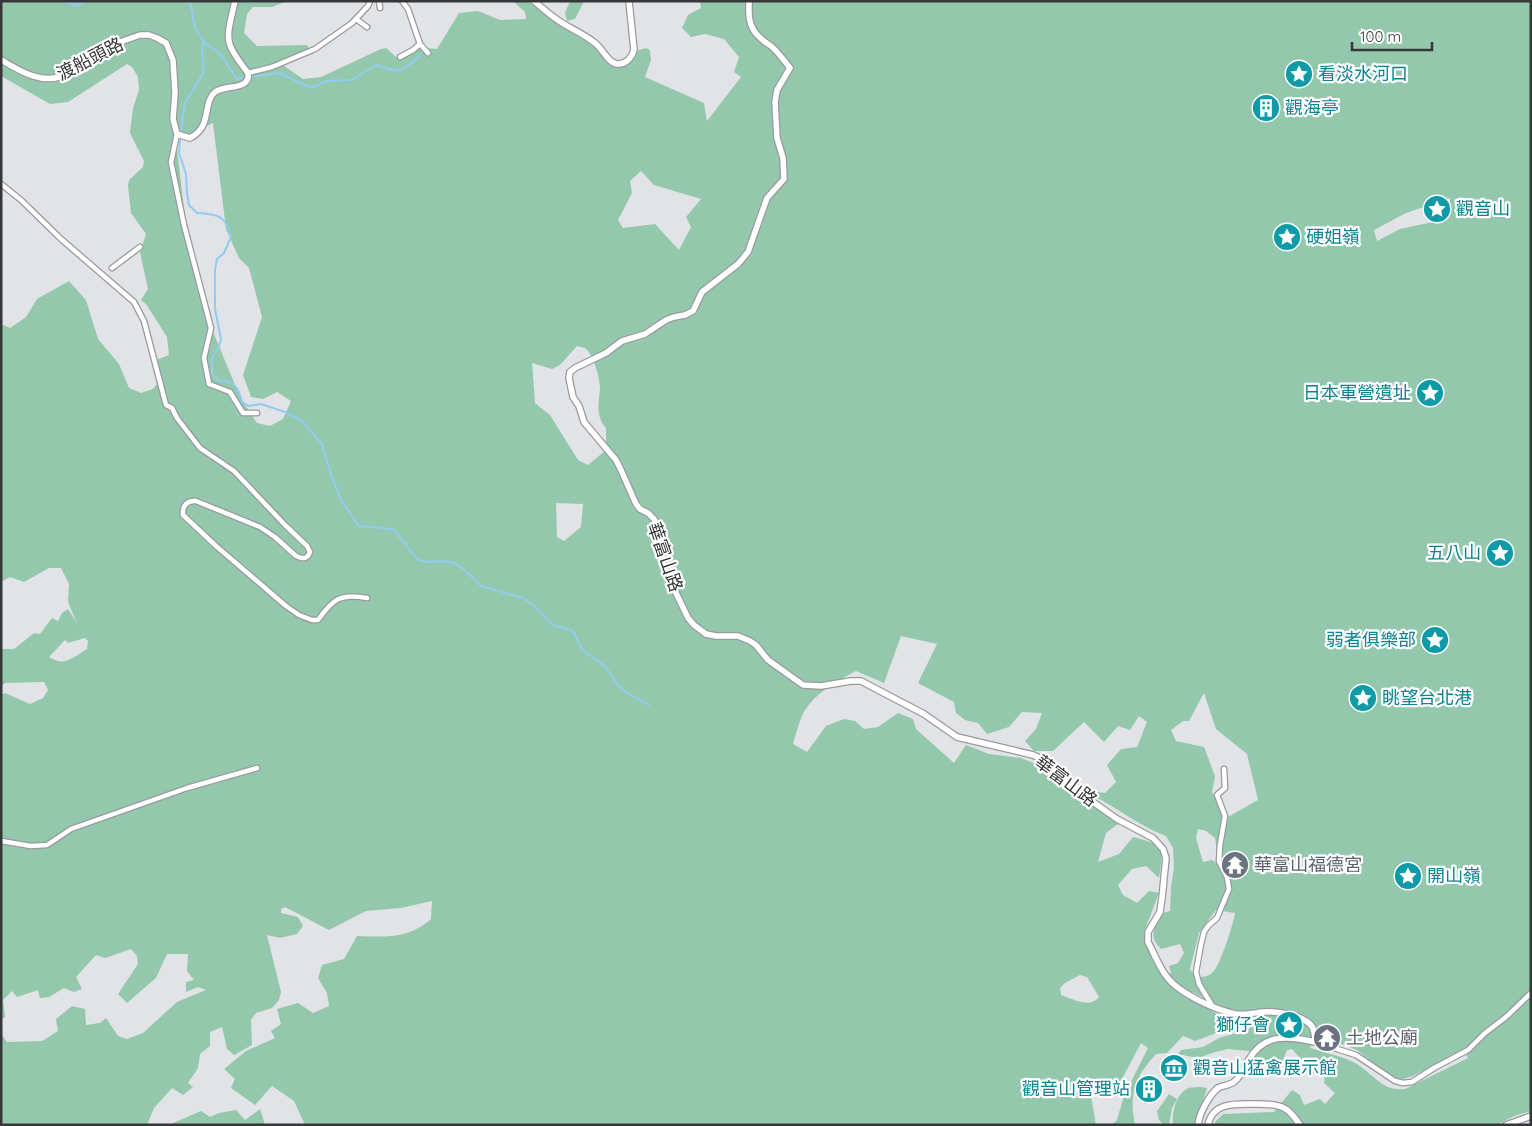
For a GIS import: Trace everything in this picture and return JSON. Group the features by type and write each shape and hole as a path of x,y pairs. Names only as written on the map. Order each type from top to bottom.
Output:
{"street":[{"path":"235,1 227,34 229,44 248,75 247,82 241,86 217,91 213,95 206,118 198,134 190,138 177,134 171,162 184,225 211,328 204,358 209,384 230,392 243,413 257,413"},
{"path":"248,75 315,49 356,19 370,1"},
{"path":"379,1 380,8"},
{"path":"402,1 408,10 420,44 428,53"},
{"path":"534,1 558,21 586,35 616,64 621,64 628,60 634,50 629,1"},
{"name":"華富山路","path":"749,1 749,17 752,29 790,68 777,90 775,102 777,138 782,158 784,180 767,198 748,252 738,264 702,292 693,311 666,320 645,334 622,341 606,353 575,368 570,372 569,378 573,397 579,406 584,422 608,450 621,470 636,504 654,519 657,526 660,554 666,572 688,618 706,634 738,636 750,641 756,645 768,660 803,685 821,686 851,680 861,681 924,714 957,737 1033,755 1044,760 1101,807 1153,838 1163,848 1166,858 1160,912 1148,932 1148,942 1167,978 1176,986 1213,1006 1235,1014 1264,1012 1290,1015 1310,1024 1315,1032 1315,1042"},
{"path":"356,19 367,27"},
{"name":"渡船頭路","path":"1,60 19,70 48,80 59,77 120,42 140,35 149,35 157,38 166,43 173,60 175,93 173,119 177,134"},
{"path":"400,57 420,44"},
{"path":"1,184 27,205 61,239 134,302 144,322 166,405 172,408 177,418 200,448 234,471 307,546 310,552 305,558 296,556 275,537 260,527 196,501 190,500 186,504 182,509 183,515 286,606 299,615 312,620 318,620 329,605 338,598 344,596 367,598"},
{"path":"112,268 140,247"},
{"path":"1,841 31,846 47,845 71,829 187,788 257,768"},
{"path":"1213,1006 1199,984 1196,972 1204,932 1217,918 1229,889 1227,877 1219,861 1225,816 1217,795 1225,788 1224,769"},
{"path":"1198,1125 1200,1114 1218,1088 1236,1081 1258,1046 1271,1040 1283,1037 1294,1038 1315,1042 1356,1055 1394,1081 1403,1084 1412,1082 1468,1050 1484,1033 1506,1017 1531,993"},
{"path":"1208,1125 1209,1119 1219,1108 1227,1104 1236,1104 1283,1107 1300,1125"},
{"path":"1506,1125 1531,1116"}],"green space":[{"path":"1,1 287,1 272,7 253,7 247,14 244,33 257,46 307,45 309,49 290,59 284,66 303,79 321,77 381,49 386,48 396,57 417,44 425,48 437,49 459,13 478,11 500,20 526,19 525,12 513,1 527,1 569,30 590,38 616,66 636,51 646,48 650,50 651,60 645,77 704,103 707,121 741,77 734,72 739,57 724,39 705,34 691,37 682,28 688,15 701,8 700,1 1531,1 1531,1111 1514,1116 1497,1125 1215,1125 1215,1122 1223,1114 1274,1112 1292,1090 1300,1095 1304,1105 1320,1099 1325,1104 1335,1093 1324,1083 1325,1073 1313,1073 1292,1049 1287,1050 1282,1063 1266,1061 1258,1067 1249,1051 1228,1049 1198,1058 1178,1054 1181,1050 1203,1047 1219,1038 1249,1029 1257,1018 1277,1013 1273,1008 1246,1012 1231,1010 1193,992 1188,998 1214,1012 1224,1020 1219,1032 1195,1041 1183,1036 1167,1053 1156,1054 1143,1071 1135,1086 1133,1114 1135,1125 1112,1125 1117,1120 1124,1096 1148,1048 1141,1043 1122,1079 1114,1086 1103,1080 1091,1080 1090,1090 1096,1125 305,1125 294,1101 272,1086 255,1105 231,1088 235,1079 224,1069 246,1051 275,1038 271,1031 281,1024 277,1009 298,1003 313,1013 329,1006 327,993 318,978 322,965 344,959 357,936 378,937 397,935 422,926 431,919 432,901 401,908 366,911 329,930 285,907 281,909 281,913 298,917 303,926 297,934 280,938 267,935 281,992 279,1000 272,1008 256,1013 251,1020 252,1045 234,1055 227,1049 222,1027 210,1032 210,1046 200,1054 198,1068 188,1083 193,1087 183,1095 172,1088 154,1108 147,1125 1,1125 1,1034 7,1042 42,1041 58,1031 56,1019 72,1006 85,1009 86,1025 100,1023 106,1018 118,1036 127,1039 143,1033 177,1002 206,990 198,987 186,992 186,982 194,980 187,971 188,954 167,954 156,978 127,1003 118,994 138,964 137,956 131,949 105,958 96,955 76,977 82,989 74,992 64,988 49,997 40,998 38,990 17,997 12,991 3,1000 5,1017 1,1019 1,695 5,693 30,704 43,698 48,690 44,682 5,683 1,686 1,649 14,649 34,633 40,634 52,618 58,621 62,613 68,609 77,623 68,602 69,584 61,568 49,568 24,582 10,577 1,582 1,324 10,328 26,317 37,299 69,281 86,300 98,339 119,364 129,388 141,393 153,389 157,384 153,366 156,360 169,355 167,337 146,304 141,300 148,289 140,252 146,234 131,213 128,186 129,180 143,167 144,161 130,133 133,108 139,90 138,77 132,67 127,64 68,102 50,104 1,76","holes":["213,123 226,229 239,258 249,268 262,317 243,375 251,397 263,399 277,392 291,401 283,419 270,426 257,423 240,397 209,322 186,225 176,140","641,171 654,185 701,199 686,217 691,227 679,250 655,224 623,228 618,220 632,193 630,181","1450,198 1450,208 1442,220 1400,229 1377,241 1374,230 1406,213","577,346 585,348 591,355 596,366 600,384 598,409 600,419 606,428 606,450 588,465 578,460 550,415 535,403 532,363 552,369 560,365","556,503 583,504 581,527 564,541 557,537","901,636 937,644 918,683 954,702 956,713 965,720 978,723 987,734 1009,727 1022,712 1042,713 1036,729 1025,741 1034,751 1053,751 1084,722 1104,742 1118,726 1130,730 1139,716 1147,722 1137,747 1121,749 1107,765 1116,782 1105,793 1092,791 1093,796 1146,827 1166,836 1173,848 1174,867 1170,911 1163,913 1153,935 1154,940 1161,949 1180,944 1184,953 1178,963 1169,966 1171,973 1164,975 1144,940 1146,927 1159,893 1149,891 1137,903 1123,895 1118,885 1132,869 1146,866 1159,878 1161,854 1160,849 1156,845 1133,837 1119,854 1098,862 1106,833 1118,824 1048,769 1021,758 989,754 966,745 954,763 916,729 913,719 898,713 878,727 864,729 855,721 844,719 826,726 807,752 793,744 801,718 811,702 832,685 856,671 884,683","85,638 88,641 87,649 73,658 60,661 49,657 65,640 68,643","1204,693 1216,729 1247,754 1258,800 1226,818 1212,792 1215,776 1204,747 1176,741 1171,730 1183,721 1189,721","1198,829 1206,831 1215,838 1219,865 1212,860 1203,862 1196,838","1216,910 1235,913 1223,953 1213,972 1209,975 1195,977 1190,969 1199,933","1080,975 1087,977 1099,997 1095,1001 1086,1003 1061,995 1060,988","1318,1035 1357,1050 1392,1077 1400,1080 1413,1076 1463,1050 1468,1058 1405,1089 1397,1089 1384,1085 1355,1063 1310,1048"]},
{"path":"570,1 584,1 575,19 567,21 565,13"},
{"path":"1189,1088 1207,1088 1196,1125 1173,1125 1175,1104 1180,1094"},
{"path":"1169,1094 1177,1099 1172,1108 1169,1125 1164,1125 1159,1120 1157,1111"},
{"path":"260,1109 265,1125 171,1124 201,1111 210,1117 219,1113 236,1110 245,1120"}],"waterway":[{"path":"64,1 78,6 83,1"},
{"path":"190,1 195,28 203,41 220,54 237,79 279,73 312,88 326,81 352,80 376,65 391,70 400,70 421,55"},
{"path":"181,131 185,103 204,72 203,41"},
{"path":"180,140 179,153 186,174 189,205 197,213 220,217 226,224 231,237 224,253 217,259 215,270 215,309 221,339 212,358 212,374 218,380 235,386 242,402 249,406 261,404 285,412 302,421 322,444 332,478 342,502 359,526 394,530 418,560 455,563 481,586 523,598 553,625 573,631 582,650 604,665 621,689 649,705"}],"place":[{"name":"看淡水河口","path":"1299,74"},
{"name":"觀海亭","path":"1266,108"},
{"name":"觀音山","path":"1437,209"},
{"name":"硬姐嶺","path":"1287,237"},
{"name":"日本軍營遺址","path":"1430,393"},
{"name":"五八山","path":"1500,553"},
{"name":"弱者俱樂部","path":"1435,640"},
{"name":"眺望台北港","path":"1363,698"},
{"name":"華富山福德宮","path":"1235,865"},
{"name":"開山嶺","path":"1408,876"},
{"name":"獅仔會","path":"1289,1025"},
{"name":"土地公廟","path":"1327,1038"},
{"name":"觀音山猛禽展示館","path":"1174,1068"},
{"name":"觀音山管理站","path":"1149,1089"}]}
